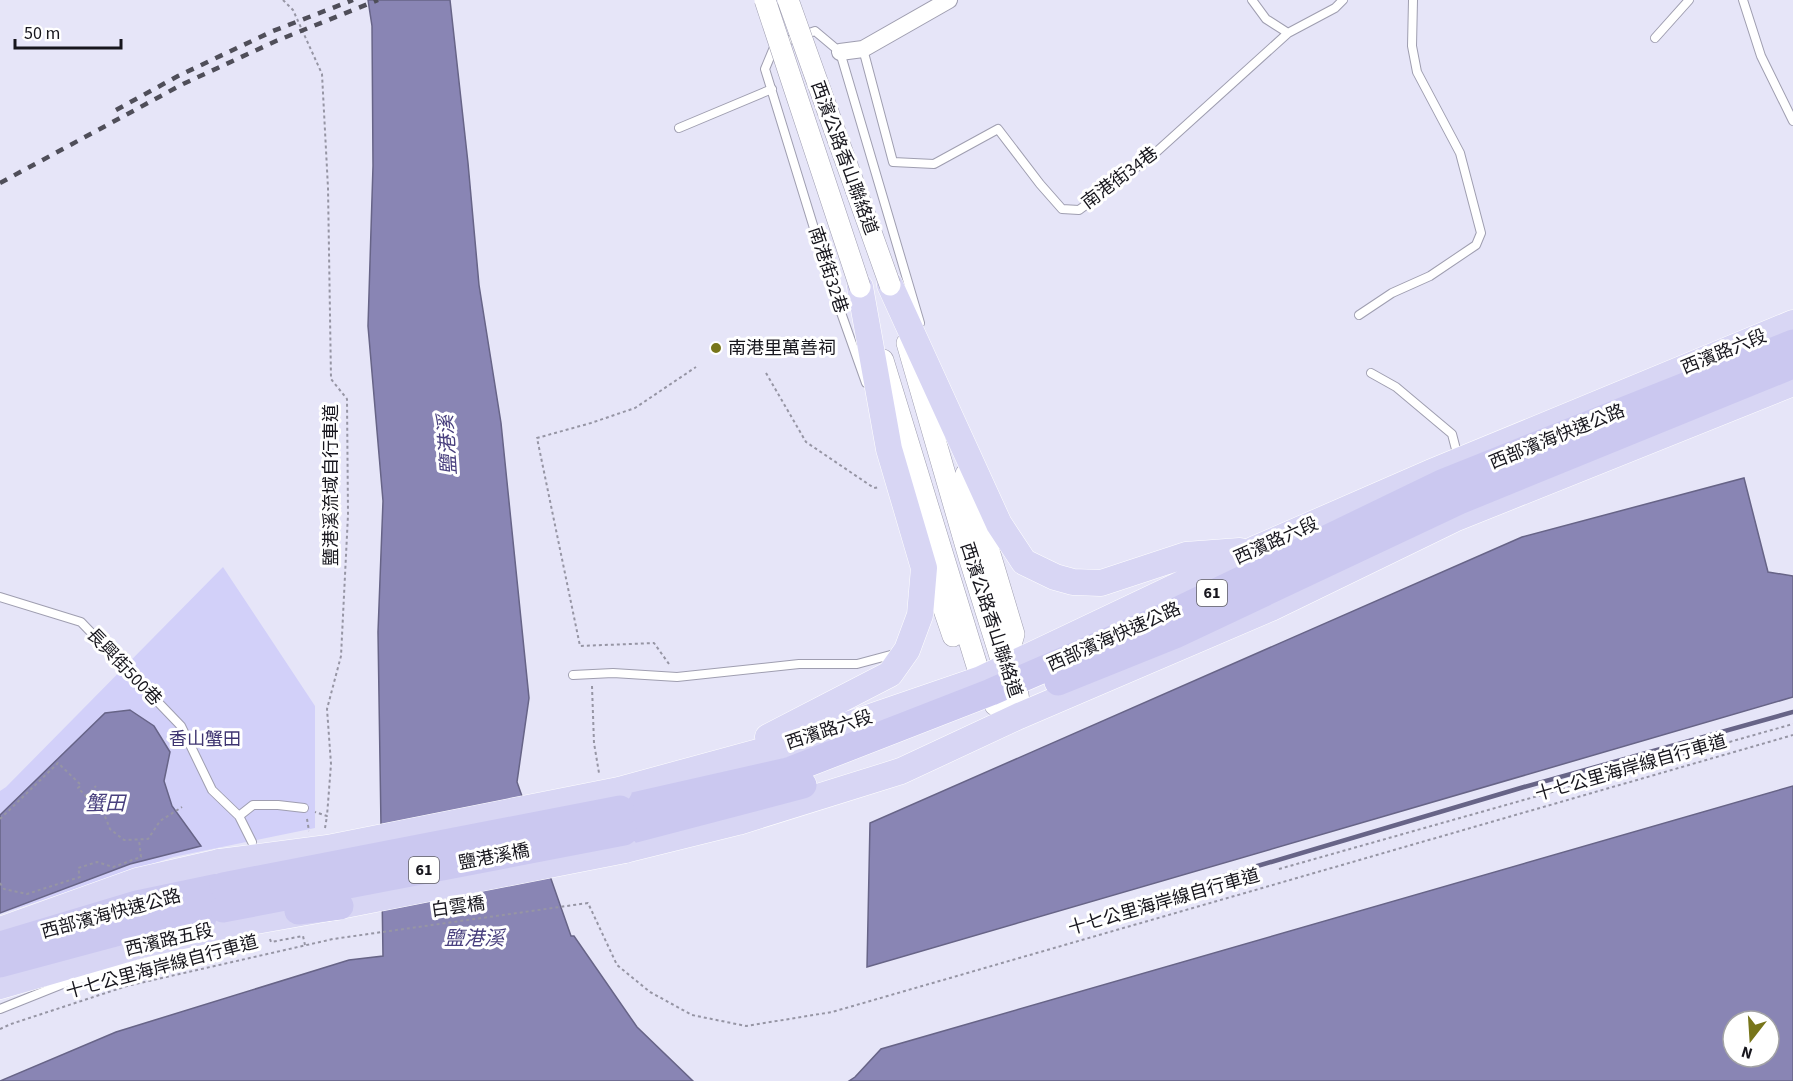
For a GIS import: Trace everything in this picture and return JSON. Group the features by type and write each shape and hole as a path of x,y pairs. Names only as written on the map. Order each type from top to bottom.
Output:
{"highway":[{"name":"西部濱海快速公路","path":"1004,691 1444,482 1793,343"},
{"name":"西部濱海快速公路","path":"622,820 788,771 1004,691 1175,635 1459,501 1793,365"},
{"name":"鹽港溪橋","path":"223,895 622,820"},
{"path":"223,895 326,840"},
{"name":"西部濱海快速公路","path":"0,945 223,895"},
{"path":"223,895 340,906"},
{"name":"西部濱海快速公路","path":"0,964 137,916"}],"main road":[{"path":"890,285 999,524 1024,562 1055,577 1073,582 1101,583 1186,555 1255,549"},
{"path":"695,769 783,731 890,674 907,650 920,615 924,568 889,449 860,287"},
{"name":"西濱路六段","path":"622,820 738,822 901,771 1004,691 1255,549 1459,461 1793,323"},
{"name":"西濱路六段","path":"622,820 695,769 806,739 1004,691 1271,608 1454,519 1793,383"},
{"name":"61","path":"326,840 622,820"},
{"name":"鹽港溪橋","path":"340,906 622,820"},
{"name":"61","path":"0,930 137,881 223,895"},
{"name":"西濱路五段","path":"0,986 141,945 223,895"}],"street":[{"name":"西濱公路香山聯絡道","path":"765,0 860,287 1004,691"},
{"name":"西濱公路香山聯絡道","path":"788,0 890,285 969,557 1004,691"},
{"path":"840,52 863,49 949,0"},
{"path":"944,400 1014,634 1004,691"},
{"path":"889,449 959,652 1004,691"}],"lane":[{"path":"1252,0 1266,19 1288,33"},
{"name":"南港街34巷","path":"863,49 893,162 934,164 998,129 1062,209 1079,210 1153,155 1288,33 1335,8 1343,0"},
{"path":"1359,315 1392,293 1430,276 1476,245 1481,232 1460,153 1417,72 1412,46 1413,0"},
{"path":"1654,38 1689,0"},
{"path":"1743,0 1761,56 1793,121"},
{"name":"南港街32巷","path":"840,52 815,31 775,45 765,69 833,290 889,449"},
{"path":"840,52 944,400"},
{"path":"679,128 772,89"},
{"path":"1371,373 1396,387 1452,434 1459,461"},
{"name":"長興街500巷","path":"0,597 81,622 181,726 212,790 239,816 252,842"},
{"path":"573,675 613,673 677,676 799,664 857,664 907,650"},
{"path":"239,816 254,805 304,808"},
{"path":"0,1009 65,983 178,953 249,939 266,908"}],"path":[{"name":"鹽港溪流域自行車道","path":"283,0 292,10 322,74 328,188 331,379 347,399 348,515 341,656 327,709 331,764 326,840"},
{"path":"677,676 654,643 580,646 537,438 635,408 696,367"},
{"path":"766,373 806,442 874,488 898,484"},
{"path":"1279,869 1793,724"},
{"name":"十七公里海岸線自行車道","path":"588,903 617,965 650,992 692,1015 746,1026 832,1012 1793,735"},
{"path":"0,819 58,763 81,785 78,788 104,814 110,829 124,840 148,839 160,820 182,807"},
{"path":"86,796 96,786"},
{"path":"304,808 327,816"},
{"path":"0,883 4,889 27,894 80,877 78,868 97,862 113,867 141,857 140,840"},
{"name":"白雲橋","path":"333,939 588,903"},
{"name":"十七公里海岸線自行車道","path":"0,1029 11,1023 127,986 333,939"}],"green space":[{"name":"香山蟹田","path":"223,567 315,706 315,828 173,857 0,914 0,791"}],"water":[{"name":"鹽港溪","path":"368,0 450,0 479,285 501,423 529,698 517,782 571,936 574,936 637,1027 693,1081 0,1081 116,1032 349,960 383,956 378,632 383,501 368,326 373,166 372,26"},
{"path":"1744,478 1768,572 1793,576 1793,697 867,967 870,823 1522,537"},
{"name":"蟹田","path":"130,710 154,726 170,752 164,781 172,806 201,846 130,864 0,913 0,815 105,713"},
{"path":"1793,786 1793,1081 849,1081 881,1049"}],"waterway":[{"path":"1217,878 1524,787 1793,712"}],"railway":[{"path":"116,110 178,76 273,31 353,0"},
{"path":"0,183 183,84 276,41 378,0"}],"place":[{"name":"南港里萬善祠","path":"716,348"}]}
